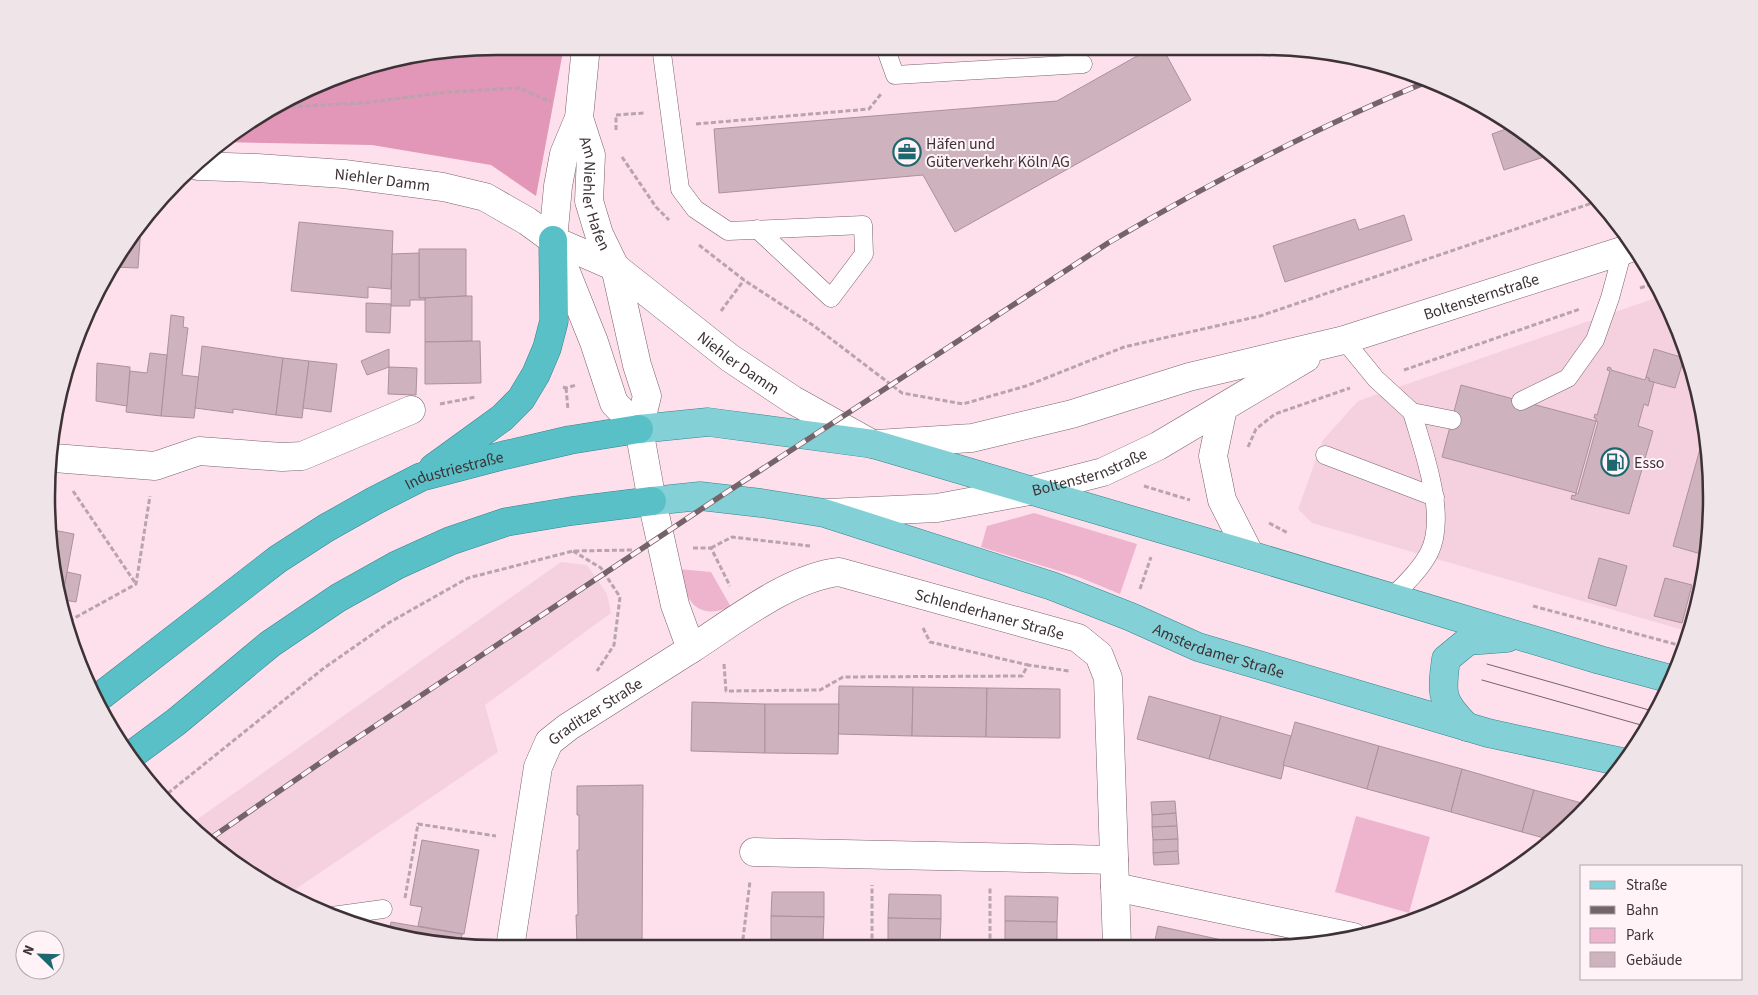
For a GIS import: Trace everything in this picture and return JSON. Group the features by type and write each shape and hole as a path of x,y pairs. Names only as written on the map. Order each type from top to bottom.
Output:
{"highway":[{"path":"421,477 502,418 521,399 536,374 547,348 554,321 552,240"},
{"name":"Industriestraße","path":"102,695 278,559 374,500 421,477 570,440 639,429"},
{"path":"136,752 176,722 270,644 338,598 398,565 450,541 506,522 652,501"}],"main road":[{"name":"Industriestraße","path":"639,429 708,422 873,444"},
{"path":"873,444 1664,677"},
{"path":"652,501 700,496 824,513"},
{"name":"Amsterdamer Straße","path":"824,513 1052,586 1198,646 1488,734 1616,761"},
{"path":"1467,727 1446,703 1442,683 1446,659 1468,641 1521,636"}],"street":[{"name":"Am Niehler Hafen","path":"552,240 558,186 564,154 579,118 585,55"},
{"name":"Am Niehler Hafen","path":"579,118 591,155 589,201 599,234 615,267"},
{"name":"Niehler Damm","path":"205,166 344,174 444,187 485,197 527,221 552,240 615,267 730,358 793,400 873,444"},
{"path":"552,240 594,342 614,403 639,429"},
{"name":"Boltensternstraße","path":"873,444 972,438 1072,414 1189,377 1336,343 1626,250"},
{"path":"615,267 637,365 647,396 639,429 652,501 675,605 691,649"},
{"name":"Boltensternstraße","path":"824,513 937,508 1029,491 1103,472 1158,446 1336,343"},
{"path":"1223,408 1214,456 1222,500 1250,554"},
{"path":"57,458 155,466 199,451 282,457 302,456 411,410"},
{"name":"Schlenderhaner Straße","path":"691,649 744,614 790,587 824,574 840,572 1078,638 1099,655 1108,678 1117,940"},
{"name":"Graditzer Straße","path":"511,940 538,767 549,742 568,727 691,649"},
{"path":"754,852 1114,860"},
{"path":"1115,886 1335,933"}],"lane":[{"path":"662,55 680,189 695,209 728,231 756,229 862,225 864,254 831,298 756,229"},
{"path":"888,55 895,75 1083,64"},
{"path":"1521,401 1568,378 1595,340 1627,251"},
{"path":"1336,343 1412,412 1435,497 1436,530 1429,553 1415,574 1392,597"},
{"path":"1412,412 1452,420"},
{"path":"1326,456 1435,497"},
{"path":"347,914 383,909"}],"path":[{"path":"616,133 616,114 671,118 869,109 895,75"},
{"path":"289,108 363,103"},
{"path":"1026,386 1124,347 1260,316 1591,204"},
{"path":"1247,449 1256,429 1274,414 1649,285"},
{"path":"411,410 484,396"},
{"path":"136,584 155,466"},
{"path":"70,486 136,584"},
{"path":"169,793 324,668 390,622 468,578 503,568 573,550 601,568 620,597 614,645 593,678"},
{"path":"72,619 136,584"},
{"path":"922,626 930,642 1028,665 1108,678"},
{"path":"724,663 726,691 820,690 843,677 1022,676 1028,665"},
{"path":"383,909 403,911 418,824 526,841"},
{"path":"743,940 754,852"},
{"path":"872,940 873,854"},
{"path":"990,940 991,857"}],"shaded area":[{"path":"562,55 536,196 491,165 372,145 234,142 276,114 302,101 355,78 383,70 440,59 469,56"},
{"path":"1655,298 1680,355 1688,383 1699,440 1702,469 1703,498 1699,555 1683,630 1312,523 1298,509 1323,440 1358,401"},
{"path":"561,562 587,565 607,594 611,613 485,705 498,752 294,890 276,881 228,849 196,820"}],"green space":[{"path":"1034,513 1137,544 1120,594 1079,577 981,547 987,526"},
{"path":"678,569 711,572 731,607 719,611 709,611 694,605 685,590"},
{"path":"1356,816 1430,837 1409,913 1335,892"}],"building":[{"name":"Häfen und Güterverkehr Köln AG","path":"1139,55 1166,55 1191,100 955,232 923,175 719,193 714,129 1057,101"},
{"path":"1505,129 1543,157 1504,170 1492,134"},
{"path":"1404,215 1412,240 1285,282 1273,246 1355,219 1359,230"},
{"path":"299,222 393,231 391,289 368,287 368,298 291,291"},
{"path":"140,237 138,268 120,267"},
{"path":"419,249 466,249 466,296 419,298"},
{"path":"419,253 419,298 425,298 425,300 410,300 410,306 391,306 392,254"},
{"path":"472,296 472,341 425,342 425,298"},
{"path":"366,303 391,304 390,333 366,332"},
{"path":"171,315 184,317 183,327 188,328 182,375 199,377 194,418 161,416"},
{"path":"480,341 481,383 425,384 425,342"},
{"path":"202,346 283,358 276,415 233,409 233,413 195,408"},
{"path":"389,349 389,367 367,375 361,361"},
{"path":"1654,349 1681,357 1682,363 1675,388 1649,381 1649,378 1646,377"},
{"path":"150,353 167,355 161,416 126,412 130,371 147,373"},
{"path":"283,358 309,361 302,418 276,415"},
{"path":"309,361 337,364 331,412 303,408"},
{"path":"97,363 130,367 127,406 96,401"},
{"path":"389,367 417,368 416,395 388,394"},
{"name":"Esso","path":"1608,367 1611,370 1645,380 1646,377 1649,378 1649,381 1654,382 1648,406 1644,404 1638,426 1653,431 1629,514 1571,499 1572,495 1578,494 1598,422 1594,418 1595,414 1597,415 1610,371 1607,370"},
{"path":"1461,385 1596,421 1576,493 1442,457"},
{"path":"1700,449 1703,498 1699,553 1673,546"},
{"path":"56,531 74,534 64,586"},
{"path":"1599,558 1627,566 1616,606 1588,598"},
{"path":"67,572 81,575 76,602 68,601 64,586"},
{"path":"1665,578 1692,585 1682,623 1654,616"},
{"path":"839,686 913,687 912,736 838,734"},
{"path":"913,687 987,688 986,737 912,736"},
{"path":"987,688 1060,689 1060,738 986,737"},
{"path":"1149,696 1221,716 1209,759 1137,739"},
{"path":"692,702 765,704 765,753 691,751"},
{"path":"765,704 839,704 838,754 765,753"},
{"path":"1221,716 1291,736 1281,779 1209,759"},
{"path":"1295,722 1379,746 1367,789 1283,765"},
{"path":"1379,746 1462,769 1451,812 1367,789"},
{"path":"1462,769 1534,790 1522,832 1451,812"},
{"path":"643,785 642,940 577,940 577,850 579,850 577,786"},
{"path":"1534,790 1580,803 1543,838 1522,832"},
{"path":"1175,801 1176,813 1152,815 1151,802"},
{"path":"1176,813 1177,826 1152,827 1152,815"},
{"path":"1177,826 1178,839 1153,840 1152,827"},
{"path":"1178,839 1178,851 1153,853 1153,840"},
{"path":"422,840 479,850 464,934 418,926 422,907 410,905"},
{"path":"1178,851 1179,864 1154,865 1153,853"},
{"path":"772,892 824,892 824,917 771,916"},
{"path":"889,894 941,895 941,919 888,918"},
{"path":"1005,896 1058,897 1057,922 1005,921"},
{"path":"771,916 824,917 823,940 771,940"},
{"path":"888,918 941,919 940,940 888,940"},
{"path":"1005,921 1057,922 1057,940 1005,940"},
{"path":"391,922 462,934 461,938 440,936 390,927"},
{"path":"1158,926 1222,940 1155,940"}],"tram line":[{"path":"1487,664 1649,710"},
{"path":"1482,680 1640,725"}],"railway":[{"path":"213,836 339,750 724,494 1108,243 1186,198 1266,156 1420,85"}],"place":[{"name":"Häfen und Güterverkehr Köln AG","path":"907,152"},
{"name":"Esso","path":"1615,462"}]}
